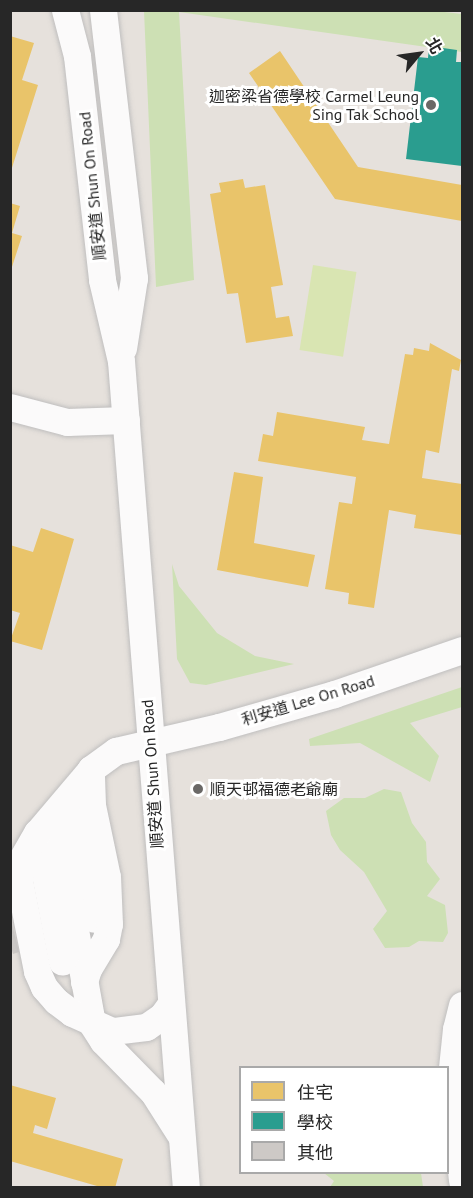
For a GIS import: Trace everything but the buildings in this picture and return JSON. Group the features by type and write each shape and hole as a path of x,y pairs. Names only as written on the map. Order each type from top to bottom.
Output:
{"street":[{"name":"順安道 Shun On Road","path":"65,10 77,56 102,280 121,361 186,1188"},
{"name":"順安道 Shun On Road","path":"103,10 134,278 121,361"},
{"path":"10,407 67,422 126,420"},
{"name":"利安道 Lee On Road","path":"53,814 91,769 116,751 219,727 334,694 462,650"},
{"path":"88,971 106,939 109,906 103,848 92,805 91,769"},
{"path":"53,814 88,971 82,1018"},
{"path":"53,814 82,1018 153,1092 182,1140"},
{"path":"82,1018 112,1030 139,1029 154,1022 170,1005"},
{"path":"462,1005 455,1037 451,1077 462,1180"}],"green space":[{"path":"144,11 436,11 462,14 462,52 179,12 194,280 156,287"},
{"path":"313,265 356,272 343,357 300,350"},
{"path":"172,564 179,586 217,633 255,656 294,664 206,685 190,683 177,659"},
{"path":"462,687 462,707 410,723 439,756 430,782 360,743 310,746 309,739"},
{"path":"384,789 401,792 412,823 426,842 427,862 440,879 427,896 445,905 448,933 443,942 419,941 409,947 385,948 373,929 387,911 364,872 340,850 331,835 326,811 344,798 365,798"},
{"path":"325,1174 421,1174 423,1187 330,1187 334,1181"}],"place":[{"name":"迦密梁省德學校 Carmel Leung Sing Tak School","path":"431,105"},
{"name":"順天邨福德老爺廟","path":"198,789"}]}
